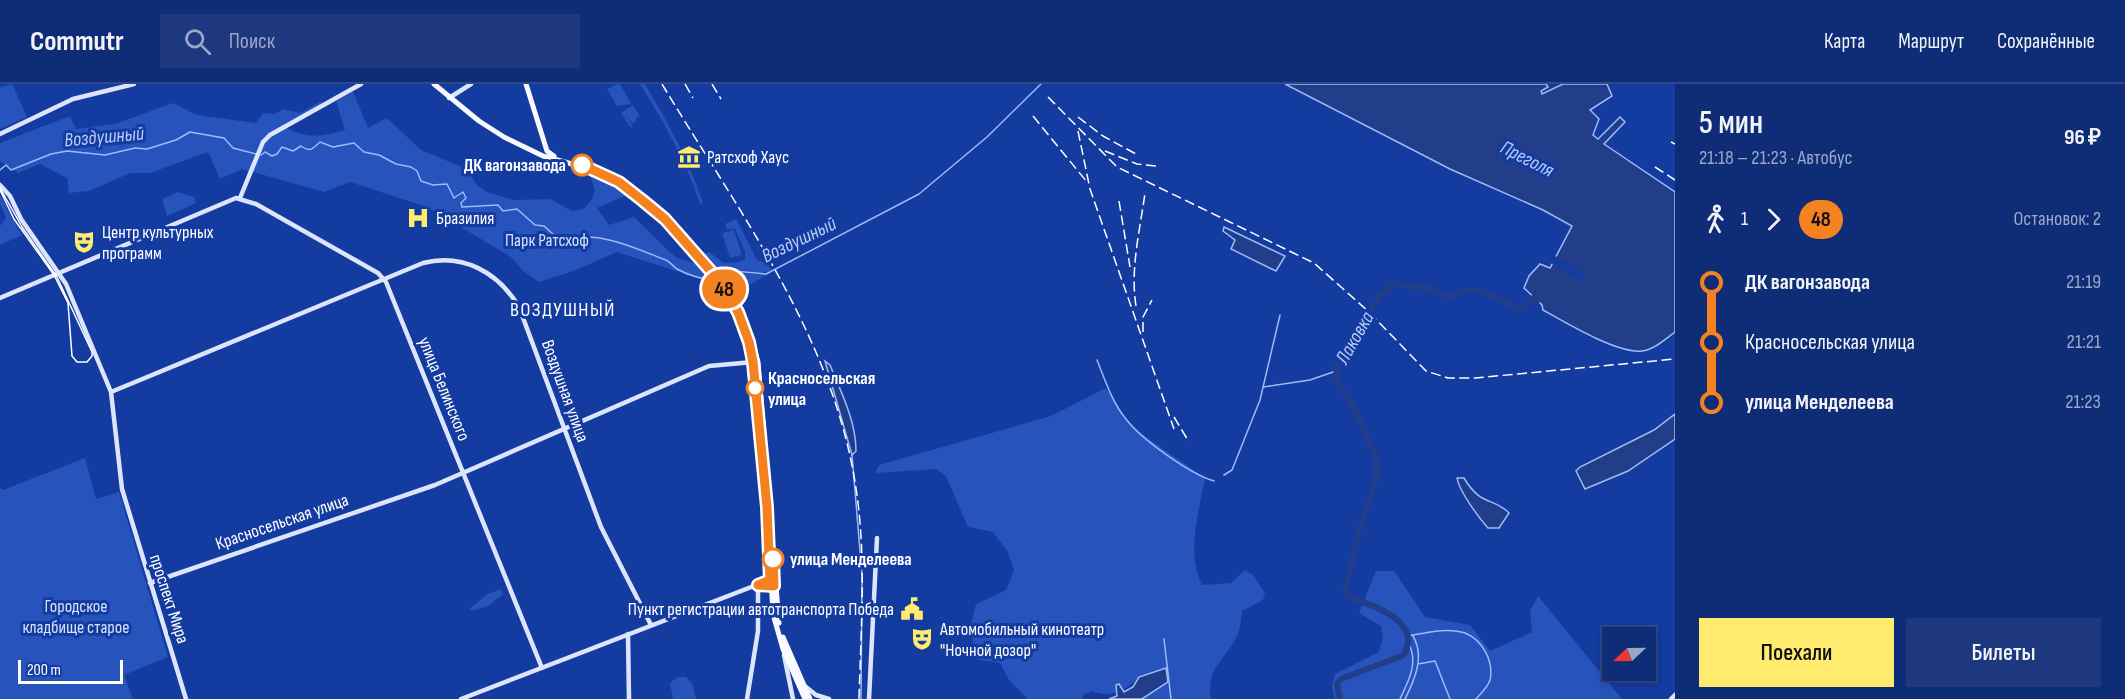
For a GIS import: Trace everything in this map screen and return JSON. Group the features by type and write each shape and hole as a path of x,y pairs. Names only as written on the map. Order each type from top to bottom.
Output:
{"main road":[{"path":"434,84 491,129 537,153 582,165 619,182 665,219 718,277 731,295 751,334 756,362 771,505 773,614 783,649 804,699"},
{"path":"526,84 546,147 552,155 593,166 623,181 667,217 694,250"},
{"path":"537,153 546,147"},
{"path":"772,583 782,635 810,699"}],"street":[{"path":"0,134 73,99 134,84"},
{"path":"0,298 238,198 255,165 262,142 270,135 361,84"},
{"path":"449,98 471,84"},
{"name":"проспект Мира","path":"0,185 9,196 24,225 60,274 111,392 120,476 126,506 186,699"},
{"path":"238,198 256,204 385,278"},
{"name":"Воздушная улица","path":"111,392 423,263 446,259 475,265 501,283 519,307 600,526 651,625"},
{"name":"улица Белинского","path":"385,278 542,668"},
{"name":"Красносельская улица","path":"150,583 326,524 463,473 626,400 709,366 756,362"},
{"path":"869,699 877,538"},
{"path":"461,699 750,587 772,583"},
{"path":"747,699 758,631 758,585"},
{"path":"628,634 629,699"},
{"path":"783,649 795,699 804,699"},
{"path":"803,684 813,693 829,699"},
{"path":"1671,699 1675,695"}],"green space":[{"path":"12,84 27,117 0,129 0,87"},
{"path":"620,84 631,104 617,106 607,89"},
{"path":"640,84 645,84 670,127 685,157 703,203 700,204 681,157"},
{"name":"Парк Ратсхоф","path":"353,92 368,128 387,118 421,150 467,169 477,185 487,192 513,200 550,199 572,211 580,210 586,207 592,199 595,190 590,176 592,172 627,195 597,208 609,225 634,217 677,258 696,264 707,281 617,252 576,270 539,282 524,272 511,257 427,207 350,182 324,192 242,169 220,179 208,152 150,173 130,173 89,191 69,193 67,178 40,164 18,173 0,161 0,143 70,116 76,129 115,124 173,103 197,115 256,123 263,113 274,114 284,109 300,113 321,101 321,104 285,127 300,134 315,136 329,134 345,130 336,101"},
{"path":"633,105 639,115 633,124 626,115 633,127 631,128 621,113"},
{"path":"178,192 194,197 196,203 167,216 162,199"},
{"path":"0,195 22,235 0,245 0,226 6,218 0,204"},
{"path":"736,219 757,260 768,264 771,270 759,272 733,270 720,274 703,254 709,252 724,263 739,262 745,259 745,251 735,229 727,229 725,224"},
{"path":"734,230 742,255 730,258 722,233"},
{"path":"772,272 751,284 730,287 722,277 734,273 766,274"},
{"path":"1106,388 1126,420 1139,432 1205,478 1194,546 1197,573 1202,585 1231,583 1245,570 1253,575 1265,593 1263,600 1242,611 1240,628 1235,640 1212,678 1211,699 1142,699 1159,689 1165,668 1139,677 1129,686 1112,694 1092,691 1083,695 1082,699 1028,699 1009,680 1000,663 975,659 971,625 976,604 1006,590 1014,570 1007,551 993,532 968,527 946,476 936,469 875,473 879,465 1051,416"},
{"name":"Городское кладбище старое","path":"85,458 96,499 119,492 168,657 124,675 133,699 0,699 0,488 3,490"},
{"path":"1376,571 1394,571 1425,617 1470,625 1490,651 1532,632 1530,611 1538,596 1602,674 1602,681 1607,681 1622,699 1335,699 1332,687 1335,674 1379,652 1383,637 1381,626 1359,613"},
{"path":"501,589 503,594 488,606 472,611 469,609 488,594"},
{"path":"677,677 686,677 692,683 696,699 673,699 670,683"}],"water":[{"name":"Преголя","path":"1285,84 1546,84 1548,87 1541,91 1542,94 1563,84 1607,84 1612,96 1590,110 1599,119 1593,135 1598,139 1620,117 1625,122 1604,144 1675,192 1675,332 1651,349 1632,351 1606,343 1543,310 1542,305 1524,288 1529,276 1540,264 1550,268 1572,226 1543,210 1450,169"},
{"path":"1224,227 1285,256 1276,271 1231,249 1235,240 1223,231"},
{"path":"825,361 830,365 851,418 856,451 852,455"},
{"path":"1675,414 1675,439 1628,471 1585,489 1576,471 1580,467 1654,430"},
{"path":"1457,478 1464,478 1482,498 1509,513 1499,528 1488,528 1484,524 1465,497"},
{"path":"1166,668 1168,682 1142,699 1109,699 1117,696 1116,685 1119,684 1124,692 1133,687 1139,677"}],"pier":[{"path":"1555,256 1585,274 1581,281 1551,263"}],"waterway":[{"name":"Воздушный","path":"717,278 734,271 766,274 919,194 987,137 1041,84"},
{"name":"Воздушный","path":"0,170 6,165 11,170 51,154 67,151 105,155 135,148 147,149 176,140 190,132 224,138 233,148 256,154"},
{"name":"Воздушный","path":"261,155 265,152 272,156 277,154 282,147 293,151 301,146 310,149 320,142 333,147 354,143 364,152 411,167 417,171 421,181 433,185 447,184 454,198 463,192 466,198 461,203 462,207 498,205 503,211 517,209 535,225 544,226 566,246 583,238 602,238 666,260 689,275 713,279"},
{"path":"733,281 734,271"},
{"name":"Лаковка","path":"1340,699 1337,684 1341,679 1404,655 1408,639 1405,629 1392,616 1347,596 1345,591 1360,527 1377,476 1377,459 1354,408 1337,381 1336,366 1380,296 1394,284 1427,288 1451,298 1460,293 1477,291 1494,296 1520,309 1533,298 1538,300"},
{"path":"1224,475 1232,470 1260,400 1280,315"},
{"path":"1097,360 1109,391 1133,427 1154,446 1180,464 1214,481"},
{"path":"1263,387 1310,380 1336,371"},
{"path":"852,455 862,575 861,699"},
{"path":"1408,636 1436,631 1458,631 1477,641 1486,652 1491,673 1488,685 1476,699"},
{"path":"1405,699 1417,668 1418,651 1413,636"},
{"path":"1164,639 1171,699"},
{"path":"1400,699 1413,664 1408,642"},
{"path":"1418,664 1435,661 1450,699"}],"tram line":[{"path":"0,188 22,227 57,277 92,352 87,362 77,362 72,356 68,303 54,275 14,219 0,190"}],"railway":[{"path":"662,84 778,274 825,375 843,428 855,482 861,536 859,699"},
{"path":"685,84 693,98"},
{"path":"712,84 721,99"},
{"path":"1048,97 1117,167 1314,263 1368,311 1426,371 1448,378 1475,378 1675,359"},
{"path":"1033,116 1087,182"},
{"path":"1078,117 1103,136 1136,154"},
{"path":"1078,131 1090,189 1174,429"},
{"path":"1671,142 1675,144"},
{"path":"1105,151 1137,164 1156,166"},
{"path":"1655,167 1675,180"},
{"path":"1136,306 1135,264 1145,193"},
{"path":"1119,201 1130,267"},
{"path":"1143,332 1143,317 1152,300"},
{"path":"1174,417 1189,442"}],"bus line":[{"name":"48","path":"582,165 619,182 665,219 715,276 732,300 744,325 753,362 767,507 770,580 758,585 774,586 773,559"}],"place":[{"name":"Ратсхоф Хаус","path":"689,157"},
{"name":"ДК вагонзавода","path":"582,165"},
{"name":"Бразилия","path":"418,218"},
{"name":"Центр культурных программ","path":"84,242"},
{"name":"Красносельская улица","path":"755,388"},
{"name":"улица Менделеева","path":"773,559"},
{"name":"Пункт регистрации автотранспорта Победа","path":"912,609"},
{"name":"Автомобильный кинотеатр \"Ночной дозор\"","path":"922,639"}],"district":[{"name":"ВОЗДУШНЫЙ","path":"563,310"}]}
